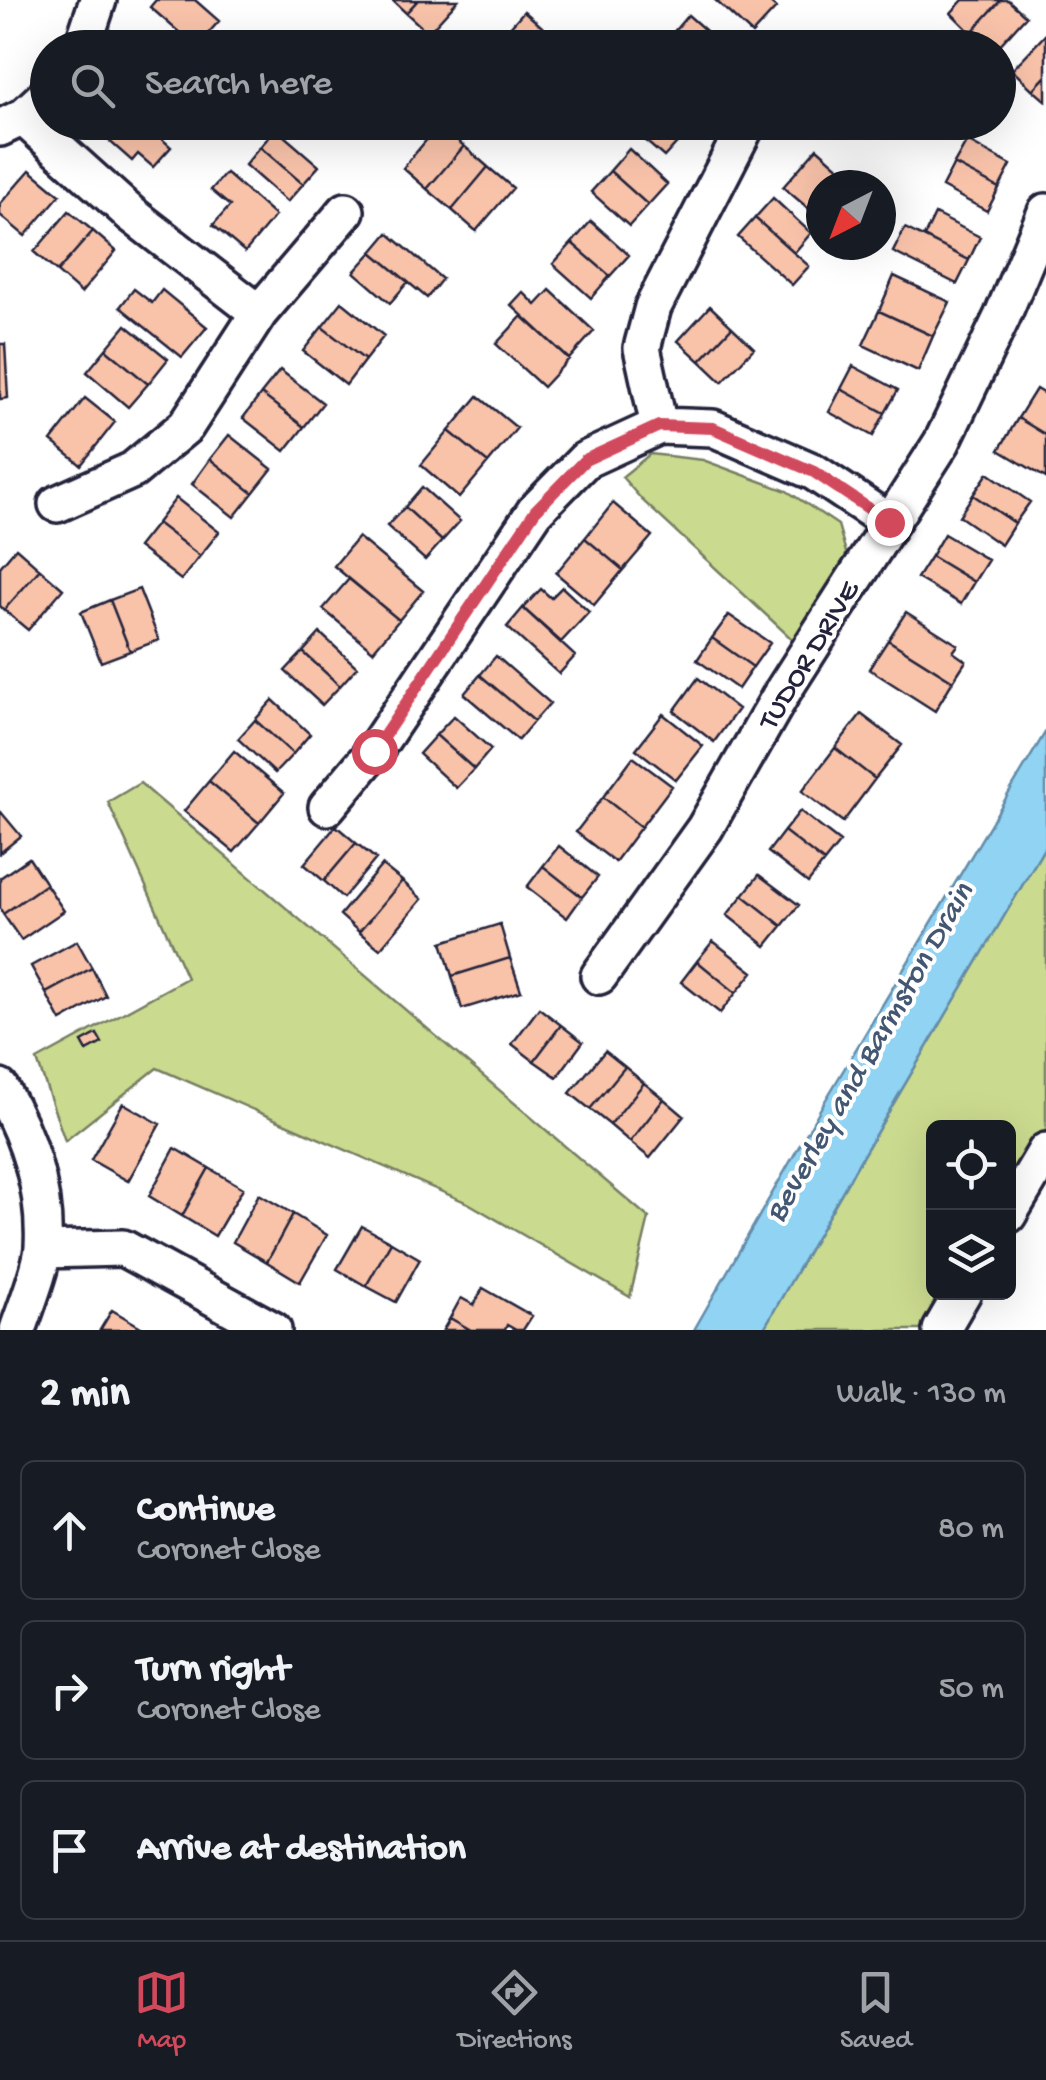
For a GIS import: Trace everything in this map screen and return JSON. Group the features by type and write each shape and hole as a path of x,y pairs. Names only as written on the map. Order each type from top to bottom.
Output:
{"street":[{"path":"88,30 98,0"},
{"path":"53,140 131,214 259,313"},
{"path":"659,426 642,348 653,307 739,140"},
{"path":"57,504 133,470 186,426 259,313 346,210"},
{"name":"TUDOR DRIVE","path":"599,976 705,828 783,691 942,442 1002,317 1046,212"},
{"path":"327,807 374,751 535,511 585,460 659,426 713,428 814,472 889,522"},
{"path":"0,1088 26,1138 40,1186 44,1250 18,1330"},
{"path":"1011,1210 1046,1150"},
{"path":"44,1250 124,1248 273,1330"},
{"path":"941,1330 958,1300"}],"green space":[{"path":"650,454 703,460 787,491 838,525 847,556 793,640 622,477"},
{"path":"140,783 649,1218 630,1297 468,1203 157,1068 65,1141 37,1060 187,978 108,802"},
{"path":"1046,845 1046,1146 1016,1195 1016,1120 926,1120 926,1300 952,1300 933,1330 763,1330"}],"water":[{"name":"Beverley and Barmston Drain","path":"1046,731 1046,845 763,1330 694,1330 822,1106"}],"building":[{"path":"156,0 195,0 219,21 211,30 176,30 150,7"},
{"path":"392,0 418,0 406,13"},
{"path":"418,0 458,0 431,30 425,30 406,13"},
{"path":"715,0 767,0 776,8 756,30 748,30"},
{"path":"963,0 1001,0 974,30 968,30 951,13"},
{"path":"1001,0 1008,0 1026,16 1013,30 974,30"},
{"path":"524,11 546,30 507,30"},
{"path":"688,15 705,30 675,30"},
{"path":"1046,34 1046,76 1033,90 1016,74 1016,66"},
{"path":"1046,76 1046,101 1033,90"},
{"path":"108,140 163,140 171,147 153,167 138,154 132,161"},
{"path":"266,140 289,140 319,166 303,184 260,147"},
{"path":"426,140 457,140 464,146 427,189 403,168"},
{"path":"644,140 679,140 664,157"},
{"path":"967,141 1011,165 999,188 954,164"},
{"path":"464,146 488,167 452,210 427,189"},
{"path":"260,147 303,184 287,202 245,165"},
{"path":"817,148 842,170 806,170 806,206 783,187"},
{"path":"629,149 667,184 648,205 610,171"},
{"path":"954,164 999,188 987,211 942,187"},
{"path":"488,167 513,188 476,231 452,210"},
{"path":"30,170 60,195 25,236 0,215 0,204"},
{"path":"610,171 648,205 629,226 591,192"},
{"path":"226,173 275,216 245,252 213,225 230,206 211,190"},
{"path":"773,198 806,228 806,239 794,253 755,218"},
{"path":"69,211 93,231 57,272 34,252"},
{"path":"935,214 980,237 969,260 924,237"},
{"path":"755,218 809,266 792,285 738,237"},
{"path":"591,221 629,255 610,276 572,243"},
{"path":"905,228 969,260 957,284 896,254"},
{"path":"93,231 116,251 81,293 57,272"},
{"path":"388,233 442,279 427,298 372,252"},
{"path":"572,243 610,276 591,298 553,264"},
{"path":"372,252 408,282 390,303 354,272"},
{"path":"894,276 950,302 933,336 879,311"},
{"path":"134,289 152,303 162,290 207,327 182,357 120,307"},
{"path":"550,290 594,331 569,359 511,305 523,292 536,305"},
{"path":"342,302 384,336 365,360 322,327"},
{"path":"710,306 732,327 700,361 678,341"},
{"path":"879,311 933,336 918,371 863,345"},
{"path":"522,316 569,359 543,387 496,344"},
{"path":"126,325 168,359 148,384 106,349"},
{"path":"322,327 365,360 346,385 303,351"},
{"path":"732,327 754,348 722,382 700,361"},
{"path":"0,344 5,344 8,398 0,399"},
{"path":"106,349 148,384 128,407 87,372"},
{"path":"853,366 898,390 885,413 841,389"},
{"path":"280,370 323,403 304,427 261,394"},
{"path":"841,389 885,413 873,436 829,412"},
{"path":"1036,389 1046,395 1046,435 1018,418"},
{"path":"261,394 304,427 285,451 243,418"},
{"path":"478,396 517,428 488,463 449,431"},
{"path":"85,398 115,422 81,465 51,441"},
{"path":"1018,418 1046,435 1046,478 999,450"},
{"path":"449,431 488,463 459,498 421,465"},
{"path":"229,435 272,469 253,493 210,459"},
{"path":"210,459 253,493 234,517 192,484"},
{"path":"988,473 1030,502 1015,523 973,495"},
{"path":"422,487 460,521 442,541 405,507"},
{"path":"973,495 1015,523 1001,545 959,516"},
{"path":"176,498 219,532 200,556 157,523"},
{"path":"613,503 652,536 623,570 585,538"},
{"path":"405,507 442,541 425,560 387,526"},
{"path":"157,523 200,556 181,580 138,547"},
{"path":"944,534 988,560 974,582 931,556"},
{"path":"358,537 423,591 399,620 334,566"},
{"path":"585,538 623,570 594,605 556,573"},
{"path":"16,548 40,569 4,610 0,606 0,567"},
{"path":"931,556 974,582 961,604 917,578"},
{"path":"40,569 63,589 28,630 4,610"},
{"path":"349,579 399,620 373,651 323,609"},
{"path":"562,587 589,612 561,642 523,608 541,589 551,598"},
{"path":"139,589 159,640 130,651 110,600"},
{"path":"110,600 130,651 101,662 81,612"},
{"path":"523,608 575,656 559,674 507,627"},
{"path":"906,612 958,645 953,652 966,661 953,681 888,640"},
{"path":"729,615 770,643 753,667 712,638"},
{"path":"320,633 357,667 340,686 303,652"},
{"path":"712,638 753,667 738,689 697,660"},
{"path":"888,640 953,681 935,711 869,669"},
{"path":"303,652 340,686 322,705 285,671"},
{"path":"496,656 550,703 534,721 480,675"},
{"path":"480,675 534,721 518,740 464,694"},
{"path":"698,678 738,709 714,742 674,711"},
{"path":"273,700 310,734 293,754 255,720"},
{"path":"663,714 703,746 676,780 636,749"},
{"path":"861,714 902,745 875,779 835,748"},
{"path":"454,716 491,749 474,769 436,735"},
{"path":"255,720 293,754 275,773 238,739"},
{"path":"436,735 474,769 456,788 419,754"},
{"path":"835,748 875,779 843,822 802,791"},
{"path":"234,751 284,793 259,823 209,781"},
{"path":"633,757 672,786 641,827 603,797"},
{"path":"209,781 259,823 234,852 184,811"},
{"path":"603,797 641,827 615,862 576,832"},
{"path":"800,811 840,842 824,862 784,831"},
{"path":"0,813 21,836 0,853"},
{"path":"336,826 356,843 324,881 304,864"},
{"path":"784,831 824,862 808,883 768,852"},
{"path":"356,843 376,859 343,898 324,881"},
{"path":"559,846 598,877 582,897 543,866"},
{"path":"29,858 46,884 3,914 0,878"},
{"path":"382,865 402,881 359,932 340,915"},
{"path":"543,866 582,897 567,918 527,887"},
{"path":"759,875 799,905 782,926 743,895"},
{"path":"402,881 422,899 380,949 359,932"},
{"path":"46,884 64,911 21,940 3,914"},
{"path":"743,895 782,926 766,946 727,915"},
{"path":"500,924 510,958 452,976 442,942"},
{"path":"77,941 92,968 46,993 31,966"},
{"path":"713,941 753,972 736,993 697,961"},
{"path":"510,958 521,991 462,1009 452,976"},
{"path":"697,961 736,993 720,1013 681,982"},
{"path":"92,968 106,996 61,1021 46,993"},
{"path":"539,1008 561,1025 534,1061 512,1044"},
{"path":"561,1025 583,1042 557,1077 534,1061"},
{"path":"97,1034 102,1043 87,1051 82,1042"},
{"path":"605,1051 625,1067 590,1109 570,1093"},
{"path":"625,1067 644,1083 610,1125 590,1109"},
{"path":"644,1083 664,1099 630,1142 610,1125"},
{"path":"664,1099 684,1116 650,1158 630,1142"},
{"path":"123,1103 160,1124 128,1181 91,1160"},
{"path":"175,1148 209,1168 182,1216 149,1196"},
{"path":"209,1168 243,1188 215,1236 182,1216"},
{"path":"259,1194 293,1214 267,1262 233,1242"},
{"path":"293,1214 327,1235 300,1282 267,1262"},
{"path":"362,1226 391,1242 366,1286 337,1269"},
{"path":"391,1242 420,1259 396,1302 366,1286"},
{"path":"483,1288 532,1316 523,1330 507,1325 505,1330 471,1330 450,1318 461,1298 474,1305"},
{"path":"112,1310 146,1330 100,1330"},
{"path":"450,1318 471,1330 443,1330"}],"route":[{"path":"374,751 535,511 585,460 659,426 713,428 814,472 889,522"}]}
